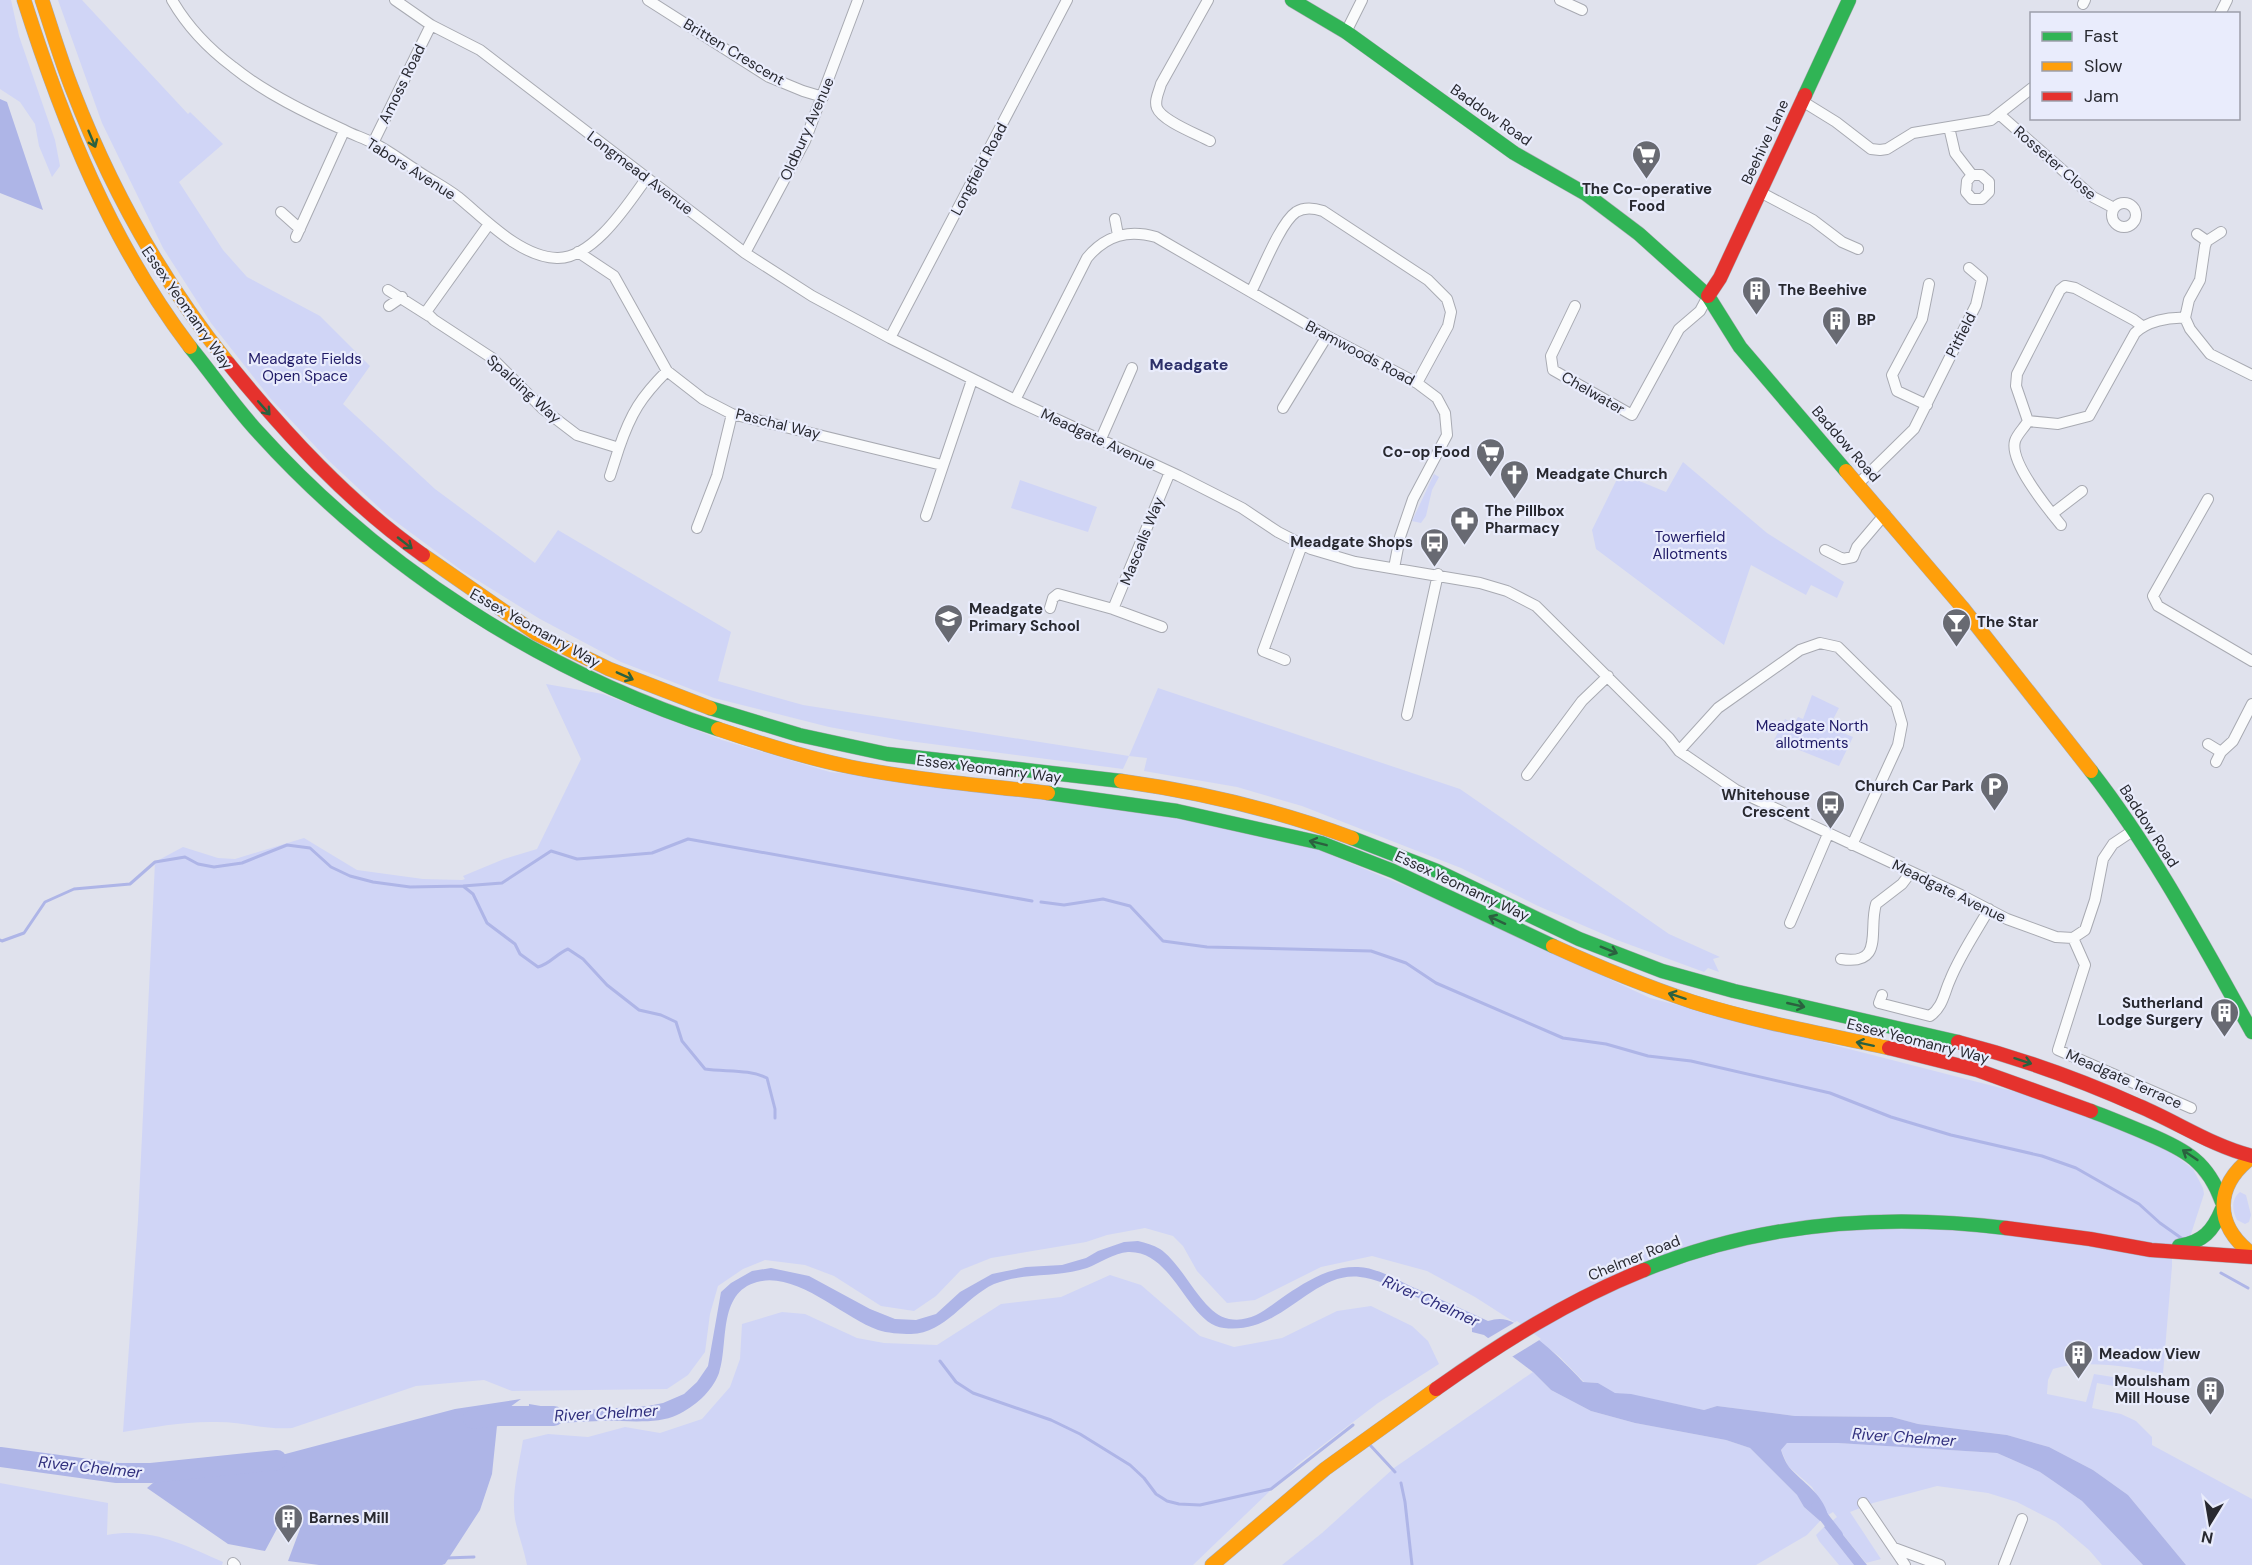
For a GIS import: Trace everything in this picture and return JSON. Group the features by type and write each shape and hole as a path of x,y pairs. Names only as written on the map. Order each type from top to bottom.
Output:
{"main road":[{"name":"Essex Yeomanry Way","path":"24,0 62,115 100,201 143,279 186,341 249,422 306,482 362,533 431,587 512,637 574,671 651,706 735,737 830,762 885,773 1153,806 1194,813 1329,845 1415,881 1551,945 1657,990 1720,1010 1948,1062 2069,1100 2192,1155 2211,1175 2230,1234 2252,1256"},
{"name":"Essex Yeomanry Way","path":"42,0 70,85 100,158 125,208 184,304 266,411 372,517 451,578 543,638 628,678 742,720 838,745 970,766 1142,784 1206,795 1276,813 1423,865 1555,928 1666,972 1734,992 1954,1040 2025,1061 2094,1087 2153,1112 2212,1142 2252,1157"},
{"path":"49,0 70,85"},
{"name":"Baddow Road","path":"1292,0 1346,32 1514,153 1586,194 1639,234 1708,296 1740,346 1885,513 2031,692 2134,830 2179,902 2252,1032"},
{"name":"Beehive Lane","path":"1708,296 1715,287 1849,0"},
{"name":"Chelmer Road","path":"2151,1250 2195,1244 2208,1236 2217,1223 2224,1192 2232,1175 2238,1167 2252,1157"},
{"name":"Chelmer Road","path":"1212,1565 1325,1468 1474,1362 1560,1309 1607,1285 1656,1265 1712,1247 1797,1228 1867,1221 1918,1220 1965,1223 2090,1239 2151,1250 2252,1256"},
{"path":"2151,1250 2187,1259 2252,1269"}],"street":[{"name":"Tabors Avenue","path":"172,0 178,12 208,47 235,69 270,92 344,131 373,143 456,196 489,224 542,256 560,258 578,252 611,227 646,179"},
{"name":"Longmead Avenue","path":"395,0 431,25 480,50 745,253 812,296 890,338"},
{"name":"Britten Crescent","path":"648,0 769,77 823,97"},
{"name":"Oldbury Avenue","path":"745,253 795,160 823,97 858,0"},
{"name":"Longfield Road","path":"890,338 1067,0"},
{"path":"1208,0 1161,84 1156,98 1156,107 1163,117 1210,141"},
{"path":"1346,32 1362,0"},
{"path":"1560,0 1582,10"},
{"name":"Amoss Road","path":"373,143 431,25"},
{"path":"1802,100 1871,149 1887,149 1913,133 1991,120 2030,89"},
{"name":"Rosseter Close","path":"1999,114 2093,197 2114,208"},
{"path":"1949,127 1955,153 1972,175"},
{"path":"281,212 298,233 344,131"},
{"path":"1760,192 1813,220 1842,242 1858,249"},
{"path":"1251,292 1288,219 1301,209 1323,211 1428,280 1447,299 1450,312 1448,326 1417,383"},
{"path":"1015,400 1087,258 1107,239 1118,235 1115,219"},
{"path":"434,320 426,312 489,224"},
{"path":"2222,232 2207,241 2200,280 2189,300 2185,318 2190,329 2210,354 2252,375"},
{"name":"Bramwoods Road","path":"1118,235 1133,233 1156,237 1327,336 1417,383 1437,398 1445,413 1448,427 1445,441 1413,499 1400,537 1394,568"},
{"path":"2197,234 2207,241"},
{"name":"Paschal Way","path":"578,252 614,276 667,371 703,399 732,414 942,465"},
{"name":"Pitfield","path":"1858,484 1914,429 1927,405 1976,305 1982,279 1969,268"},
{"path":"1927,405 1897,391 1892,375 1922,319 1929,284"},
{"path":"2028,421 2016,386 2017,374 2060,290 2065,286 2074,288 2142,326"},
{"name":"Spalding Way","path":"388,290 402,297 492,358 543,409 577,435 619,448"},
{"name":"Chelwater","path":"1575,306 1551,356 1554,370 1632,415 1679,329 1700,311 1708,296"},
{"path":"389,306 402,297"},
{"path":"2028,421 2058,424 2089,416 2135,333 2142,326 2174,317 2185,318"},
{"path":"1283,408 1327,336"},
{"name":"Meadgate Avenue","path":"890,338 972,380 1242,508 1302,545 1334,557 1438,574 1494,586 1536,606 1608,676 1679,751 1736,790 2029,928 2056,937 2073,938"},
{"path":"1100,441 1132,368"},
{"path":"610,476 630,417 646,393 667,371"},
{"path":"926,509 972,380"},
{"path":"697,528 717,476 732,414"},
{"path":"2028,421 2015,441 2015,455 2036,495 2061,525"},
{"name":"Mascalls Way","path":"1113,609 1170,472"},
{"path":"2052,514 2082,491"},
{"path":"2208,499 2153,596 2158,606 2252,661"},
{"path":"1825,550 1843,560 1853,557 1857,547 1885,513"},
{"path":"1285,660 1263,651 1302,545"},
{"path":"1407,715 1438,574"},
{"path":"1050,608 1053,598 1058,594 1113,609 1162,627"},
{"path":"1679,751 1718,708 1800,650 1820,643 1838,647 1896,704 1902,724 1898,745 1852,845"},
{"path":"1527,775 1582,701 1608,676"},
{"path":"2208,744 2219,757 2233,741 2252,704"},
{"path":"2073,938 2085,930 2089,922 2103,859 2113,844 2134,830"},
{"path":"1790,923 1828,834"},
{"path":"1841,959 1852,961 1861,959 1869,953 1874,942 1873,922 1876,904 1902,884 1911,872"},
{"path":"1882,995 1878,1003 1890,1007 1930,1016 1937,1011 1950,980 1989,909"},
{"name":"Meadgate Terrace","path":"2073,938 2085,965 2058,1050 2191,1108"},
{"path":"1863,1503 1905,1565"},
{"path":"2004,1565 2022,1518"},
{"path":"1894,1548 1940,1565"}],"green space":[{"path":"0,0 11,0 19,36 55,140 60,166 52,177 39,146 35,124 20,102 0,89"},
{"name":"Meadgate Fields Open Space","path":"58,0 82,0 188,114 190,112 223,144 179,182 223,250 247,277 320,316 370,366 343,404 435,489 535,563 558,530 731,632 718,681 803,705 1129,756 1123,769 901,740 829,727 714,698 621,662 540,619 461,570 387,515 329,461 270,398 211,323 163,248 102,123"},
{"name":"Towerfield Allotments","path":"1683,462 1767,533 1844,582 1837,598 1811,585 1806,595 1751,565 1724,645 1596,549 1592,530 1620,473 1666,492"},
{"path":"1434,474 1439,477 1432,490 1426,516 1421,523 1412,521"},
{"path":"1020,480 1097,507 1088,532 1011,508"},
{"path":"546,684 603,694 722,740 830,772 1147,808 1317,849 1453,906 1650,998 2036,1097 2163,1146 2193,1169 2204,1194 2190,1237 2172,1243 2163,1374 2108,1365 2066,1366 2053,1369 2048,1380 2047,1394 2086,1402 2094,1374 2125,1379 2124,1388 2097,1383 2092,1408 2121,1414 2136,1421 2152,1437 2152,1445 2252,1499 2252,1565 2186,1565 2128,1495 2093,1470 2049,1447 2007,1435 1918,1424 1892,1417 1795,1416 1717,1406 1704,1410 1614,1393 1598,1383 1584,1382 1560,1357 1514,1322 1475,1297 1427,1271 1372,1256 1321,1267 1255,1300 1227,1303 1197,1271 1183,1246 1173,1236 1145,1228 1107,1235 1086,1242 991,1258 961,1270 936,1296 914,1311 881,1306 834,1276 805,1265 765,1260 743,1269 718,1286 710,1314 705,1352 688,1375 667,1389 512,1391 484,1380 416,1386 292,1428 205,1422 123,1432 138,1220 155,862 183,847 218,858 235,859 304,838 357,870 423,879 462,880 465,879 463,876 504,859 537,849 581,759"},
{"path":"1158,688 1460,789 1669,934 1720,957 1713,959 1719,972 1708,968 1704,972 1617,940 1538,906 1461,868 1302,806 1237,787 1144,771 1147,758 1129,756"},
{"name":"Meadgate North allotments","path":"1812,695 1839,708 1829,727 1853,737 1839,766 1774,740 1785,719 1794,724 1798,717 1803,719"},
{"path":"2240,1192 2246,1195 2251,1215 2249,1222 2245,1224 2237,1220 2233,1209 2235,1198"},
{"path":"1110,1275 1141,1285 1200,1336 1234,1347 1282,1338 1337,1311 1371,1306 1412,1326 1428,1341 1439,1364 1378,1403 1298,1464 1193,1565 527,1565 514,1509 523,1440 548,1434 588,1437 625,1427 660,1433 702,1419 730,1387 740,1359 742,1324 782,1312 805,1314 857,1338 884,1343 937,1345 1001,1304 1061,1297"},
{"path":"1533,1372 1551,1390 1591,1411 1635,1423 1726,1440 1750,1448 1797,1495 1804,1507 1820,1521 1807,1535 1756,1565 1282,1565 1322,1533 1394,1468"},
{"path":"1787,1443 1838,1443 1997,1453 2040,1472 2082,1501 2143,1565 2102,1565 2089,1550 2056,1522 2017,1502 1988,1493 1937,1486 1873,1503 1850,1512 1881,1559 1866,1563 1832,1521 1837,1517 1833,1512 1828,1515 1812,1487 1788,1466 1781,1450"},
{"path":"0,1483 108,1503 107,1535 138,1533 167,1539 223,1562 222,1565 0,1565"},
{"path":"1824,1527 1854,1565 1839,1565 1819,1541 1816,1535"}],"water":[{"path":"0,99 7,102 43,210 0,193"},
{"path":"1138,1241 1160,1249 1169,1256 1210,1308 1229,1319 1246,1319 1253,1316 1320,1275 1348,1267 1366,1268 1388,1275 1488,1321 1502,1319 1516,1324 1547,1347 1583,1382 1598,1383 1615,1393 1631,1394 1704,1410 1717,1406 1795,1416 1892,1417 1918,1424 2007,1435 2049,1447 2093,1470 2128,1495 2186,1565 2143,1565 2082,1501 2040,1472 1997,1453 1838,1443 1787,1443 1781,1450 1787,1464 1817,1494 1825,1507 1828,1515 1820,1521 1804,1507 1797,1495 1750,1448 1726,1440 1635,1423 1591,1411 1551,1390 1533,1372 1484,1335 1472,1332 1472,1324 1467,1319 1383,1283 1360,1277 1343,1278 1327,1283 1263,1322 1245,1328 1224,1328 1211,1324 1200,1315 1169,1274 1157,1263 1144,1255 1128,1252 1075,1271 1017,1278 994,1284 935,1328 911,1334 878,1330 804,1289 788,1283 772,1280 757,1282 744,1288 730,1308 719,1373 707,1393 690,1408 660,1420 528,1426 529,1404 570,1411 648,1406 663,1403 684,1394 697,1382 708,1366 721,1292 731,1283 752,1271 771,1268 809,1276 870,1309 895,1319 916,1320 936,1314 960,1292 992,1274 1026,1267 1062,1265 1124,1242"},
{"path":"521,1399 498,1416 492,1474 480,1510 445,1564 442,1565 319,1565 288,1561 300,1529 280,1523 265,1551 228,1544 147,1488 166,1472 234,1468 254,1462 253,1459 274,1457 455,1409"},
{"path":"1832,1521 1867,1565 1854,1565 1824,1527"}],"pier":[{"path":"1517,1321 1541,1339 1510,1358 1485,1340"}],"waterway":[{"path":"0,940 24,933 45,902 74,889 130,884 155,862 185,857 198,864 214,867 242,863 287,845 310,848 331,867 350,876 410,887 502,883 551,851 577,859 652,853 688,839 1032,901"},
{"path":"463,886 473,894 487,923 515,944 520,954 538,967 568,949 583,959 607,985 639,1010 661,1015 676,1022 682,1041 705,1069 745,1072 767,1078 775,1118"},
{"path":"1041,902 1064,905 1103,899 1130,906 1163,941 1207,947 1371,951 1406,963 1436,983 1563,1038 1606,1044 1648,1056 1691,1061 1830,1093 1891,1117 1951,1135 2042,1156 2076,1168 2139,1204 2184,1240"},
{"path":"2221,1273 2248,1288"},
{"path":"940,1361 956,1382 973,1393 1051,1420 1080,1434 1130,1465 1156,1494 1167,1501 1179,1504 1200,1505 1271,1489 1353,1425"},
{"name":"River Chelmer","path":"473,1419 498,1416 554,1416"},
{"path":"1370,1445 1395,1472"},
{"name":"River Chelmer","path":"0,1457 117,1473 151,1473 277,1460"},
{"name":"River Chelmer","path":"151,1473 159,1480"},
{"path":"1401,1483 1412,1565"},
{"path":"1816,1507 1838,1535"},
{"path":"446,1558 474,1557"}],"traffic: fast":[{"path":"1292,0 1346,32 1514,153 1586,194 1639,234 1708,296 1740,347 1846,471"},
{"path":"1805,95 1849,0"},
{"path":"190,347 249,422 306,482 412,571 469,610 528,646 590,678 718,729"},
{"path":"710,708 799,735 887,754 1121,781"},
{"path":"2091,771 2136,833 2196,932 2252,1032"},
{"path":"1048,793 1177,811 1321,843 1393,871 1553,946"},
{"path":"1352,838 1437,871 1579,939 1662,971 1734,991 1958,1042"},
{"path":"2091,1111 2162,1140 2184,1152 2194,1159 2210,1177 2222,1202"},
{"path":"2179,1246 2195,1242 2206,1234 2215,1224 2222,1209"},
{"path":"1644,1270 1688,1254 1732,1242 1777,1232 1822,1226 1868,1222 1914,1222 2006,1228"}],"traffic: slow":[{"path":"24,0 55,91 92,181 136,266 190,347"},
{"path":"42,0 73,91 121,198 160,267 228,363"},
{"path":"1846,471 1962,607 2091,771"},
{"path":"423,555 537,634 609,669 710,708"},
{"path":"718,729 784,750 875,772 1048,793"},
{"path":"1121,781 1238,803 1352,838"},
{"path":"1553,946 1622,976 1693,1002 1766,1022 1889,1048"},
{"path":"2252,1157 2231,1180 2225,1193 2224,1206 2225,1218 2231,1231 2252,1254"},
{"path":"1212,1565 1325,1469 1436,1389"}],"traffic: jam":[{"path":"1708,296 1720,278 1805,95"},
{"path":"228,363 295,441 343,489 423,555"},
{"path":"1958,1042 2027,1062 2117,1096 2223,1146 2252,1156"},
{"path":"1889,1048 1977,1070 2091,1111"},
{"path":"2006,1228 2151,1250 2252,1257"},
{"path":"1436,1389 1485,1355 1562,1309 1644,1270"}],"place":[{"name":"The Co-operative Food","path":"1647,180"},
{"name":"The Beehive","path":"1757,316"},
{"name":"BP","path":"1836,346"},
{"name":"Co-op Food","path":"1491,478"},
{"name":"Meadgate Church","path":"1515,500"},
{"name":"The Pillbox Pharmacy","path":"1464,546"},
{"name":"Meadgate Shops","path":"1434,568"},
{"name":"Meadgate Primary School","path":"948,644"},
{"name":"The Star","path":"1956,648"},
{"name":"Church Car Park","path":"1995,812"},
{"name":"Whitehouse Crescent","path":"1831,830"},
{"name":"Sutherland Lodge Surgery","path":"2224,1038"},
{"name":"Meadow View","path":"2078,1380"},
{"name":"Moulsham Mill House","path":"2211,1416"},
{"name":"Barnes Mill","path":"288,1544"}],"district":[{"name":"Meadgate","path":"1189,364"}]}
